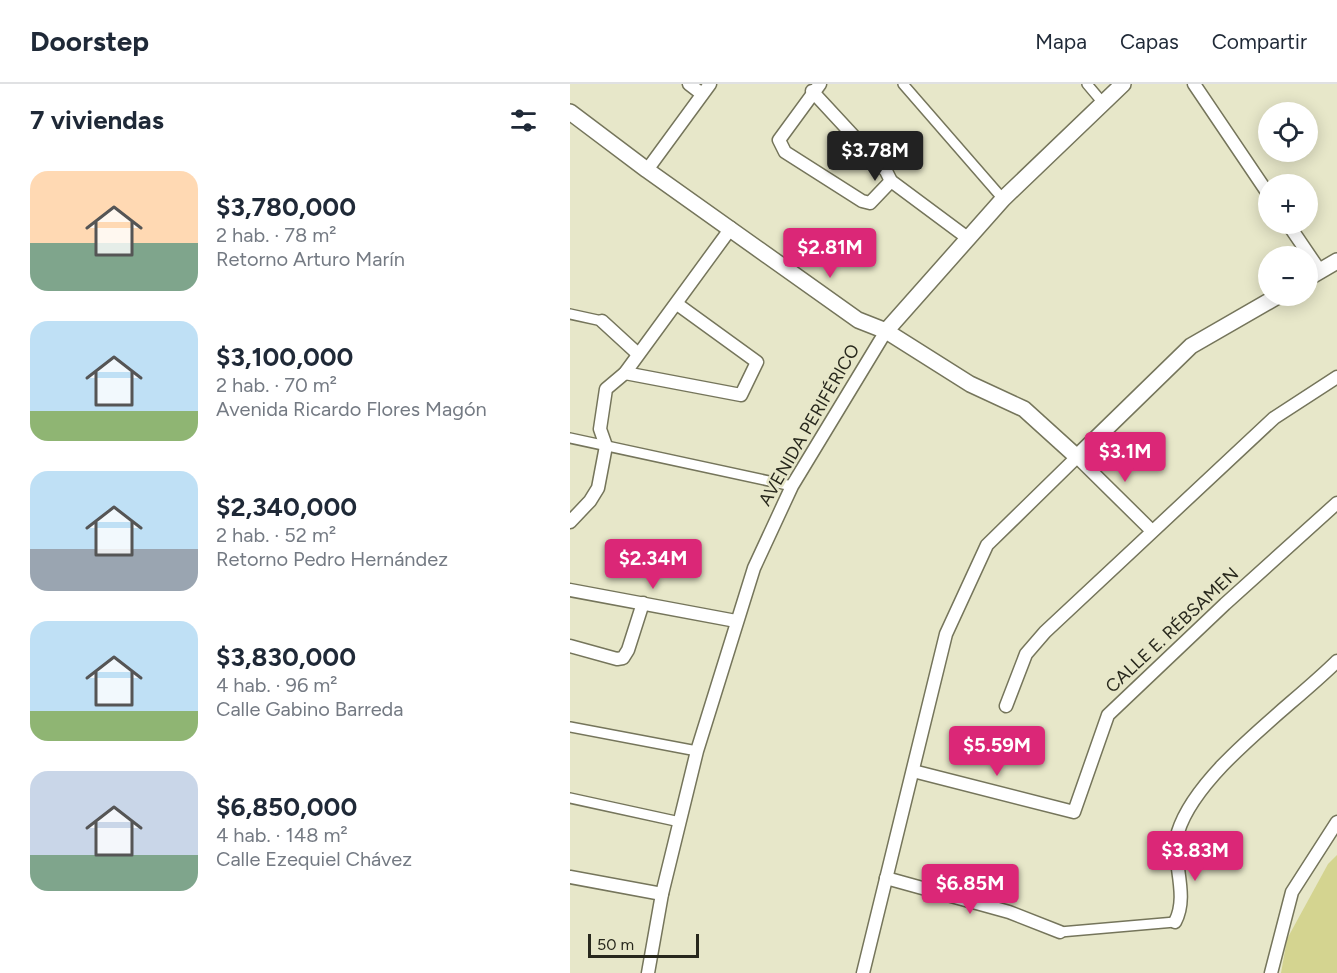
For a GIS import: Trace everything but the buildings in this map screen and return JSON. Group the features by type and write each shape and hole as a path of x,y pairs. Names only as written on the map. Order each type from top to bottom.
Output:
{"street":[{"path":"647,170 706,89 689,84"},
{"path":"903,84 1003,199"},
{"path":"1087,84 1103,103"},
{"name":"AVENIDA PERIFÉRICO","path":"648,973 662,894 680,822 736,621 754,568 792,486 886,331 1003,199 1123,84"},
{"path":"1194,84 1258,179"},
{"path":"891,181 870,203 862,201 785,152 779,140 816,88 886,171 891,181 969,238"},
{"path":"570,111 647,170 858,320 886,331 970,384 1024,409 1077,457 1151,530"},
{"path":"570,522 590,501 598,488 606,446 600,429 606,389 625,373 731,228"},
{"path":"1318,272 1337,261"},
{"path":"625,373 741,395 757,363 677,304"},
{"path":"862,973 946,634 987,546 1191,346 1261,306"},
{"path":"570,314 602,321 638,354"},
{"path":"1005,706 1026,654 1045,632 1151,530 1274,418 1337,377"},
{"path":"570,438 792,486"},
{"name":"CALLE E. RÉBSAMEN","path":"913,771 1074,812 1108,715 1225,604 1337,503"},
{"path":"570,590 736,621"},
{"path":"570,646 617,659 623,658 628,650 643,603"},
{"path":"886,878 1009,912 1060,932 1175,922 1181,911 1178,834 1195,795 1256,733 1337,661"},
{"path":"570,727 698,751"},
{"path":"570,798 680,822"},
{"path":"1271,973 1292,892 1337,822"},
{"path":"570,877 662,894"}],"green space":[{"path":"1337,855 1337,973 1281,973 1287,939 1328,864"}]}
